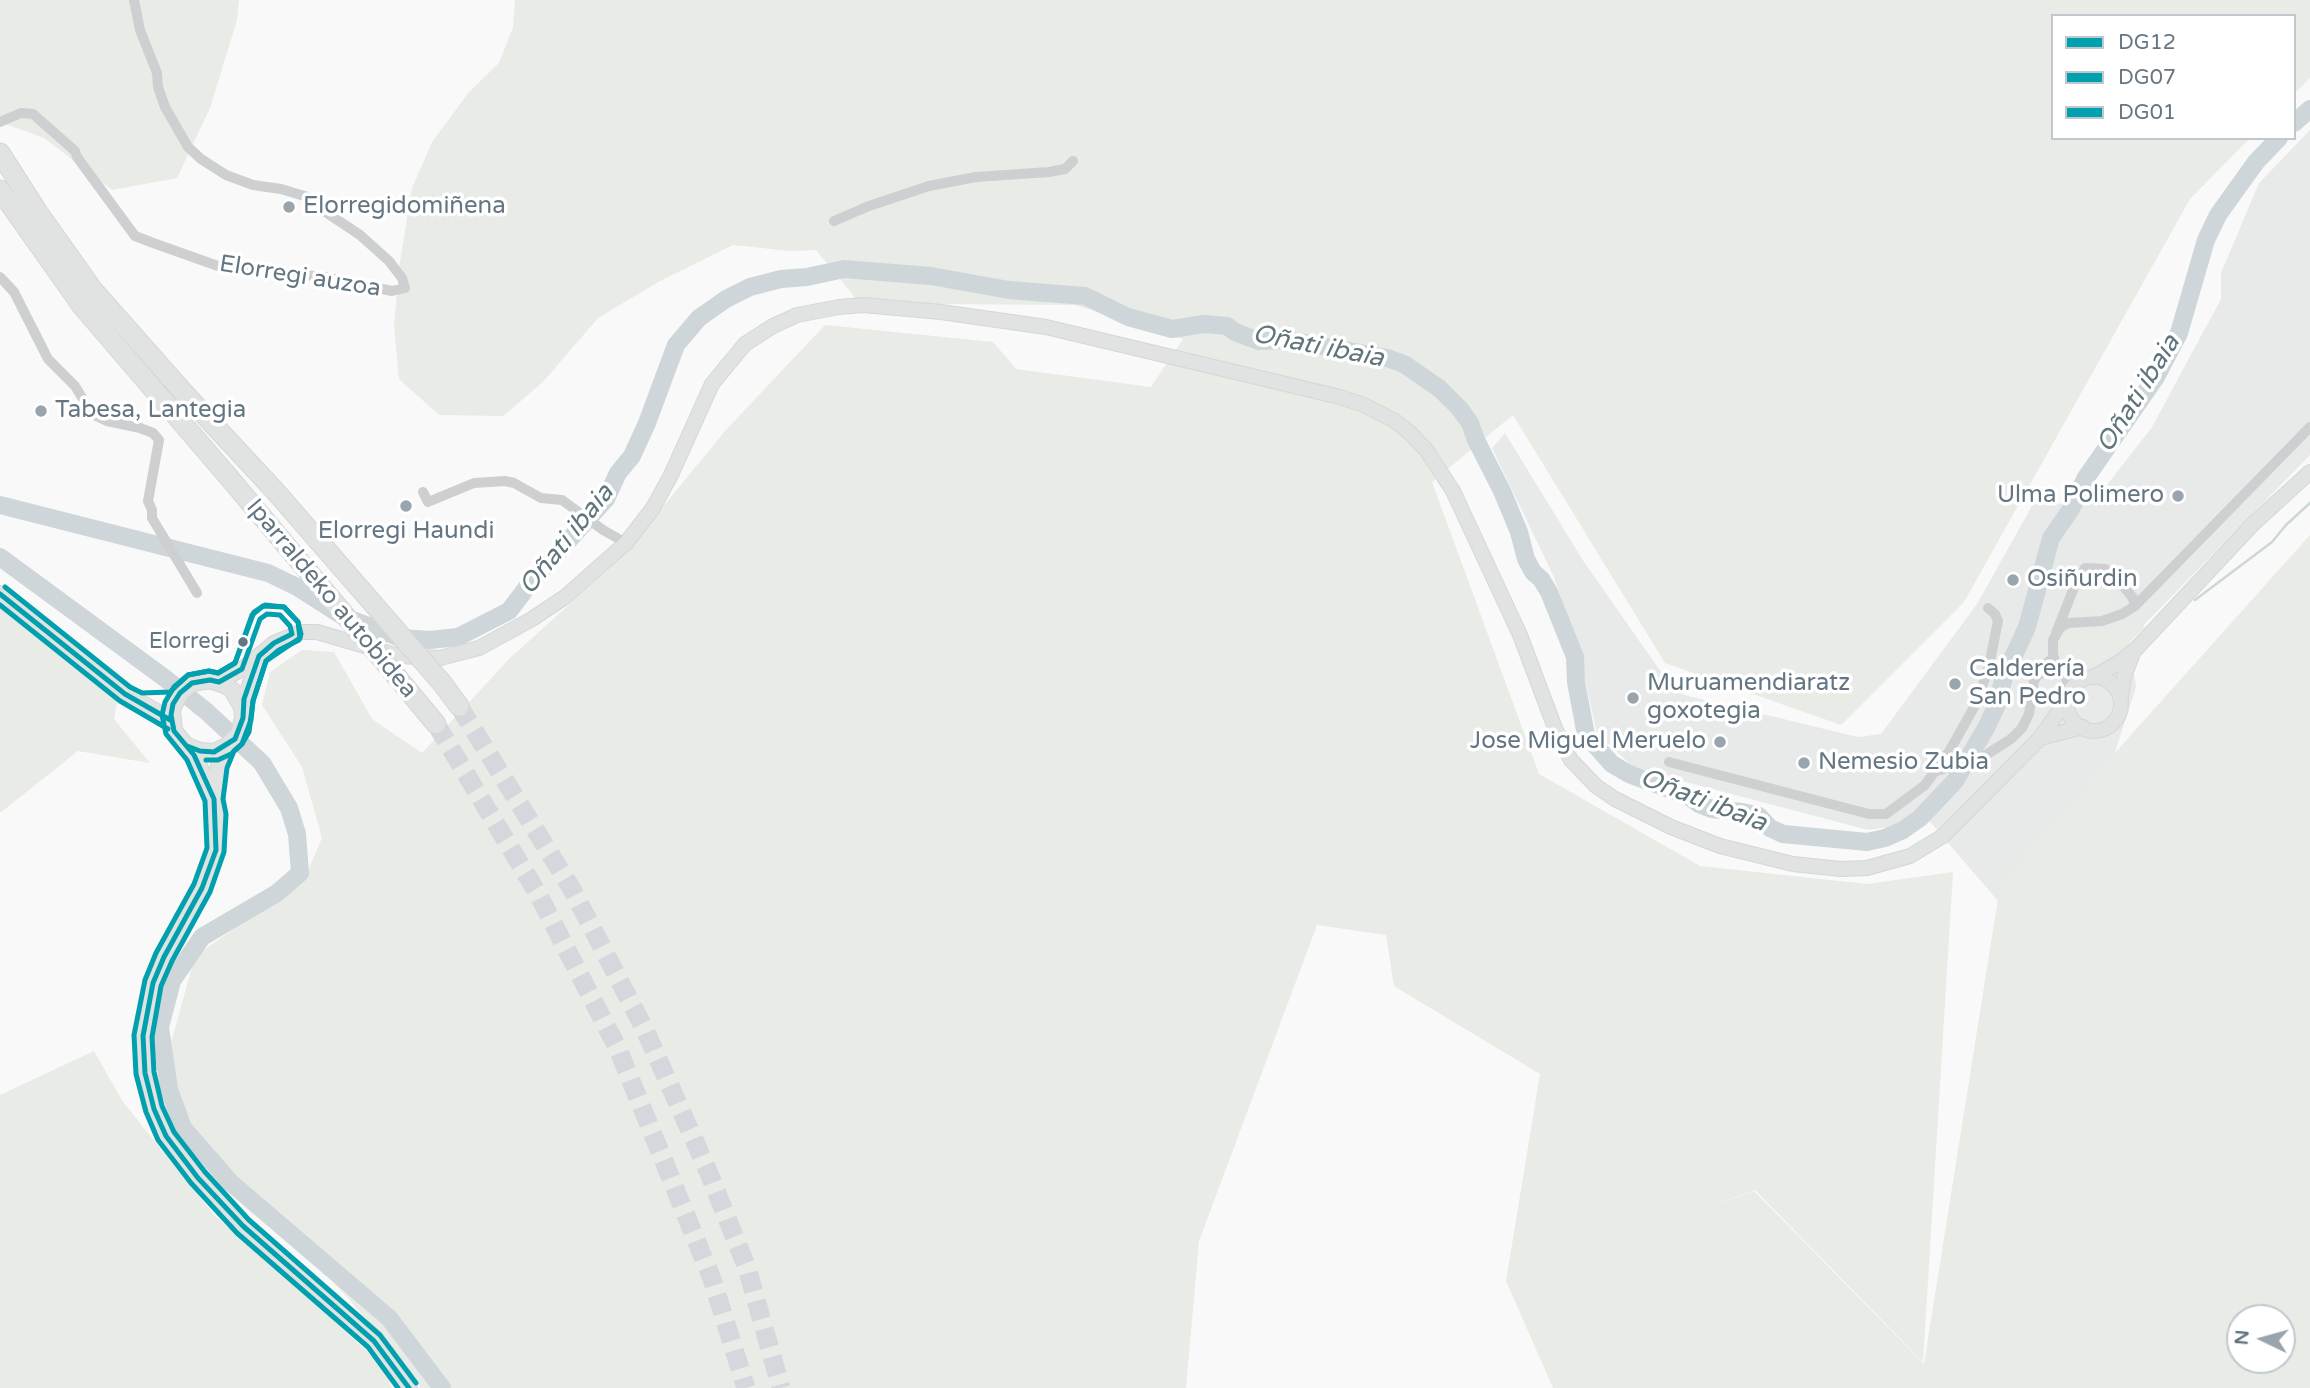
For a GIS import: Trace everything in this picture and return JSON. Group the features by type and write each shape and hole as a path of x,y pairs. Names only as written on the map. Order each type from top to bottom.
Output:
{"highway":[{"name":"Iparraldeko autobidea","path":"0,153 93,290 276,492 459,706"},
{"name":"Iparraldeko autobidea","path":"0,190 82,306 436,724"}],"main road":[{"path":"219,682 274,643 292,634 317,632 399,656 437,658 460,654 490,643 543,611 575,589 626,543 653,508 671,475 712,384 746,344 773,326 809,311 863,305 1000,320 1130,345 1340,397 1364,405 1395,421 1427,451 1453,491 1520,635 1555,728 1571,760 1596,786 1615,799 1697,838 1741,852 1793,864 1841,869 1867,868 1891,863 1918,852 1943,836 2040,738 2078,683 2120,662 2136,649 2253,524 2310,472"},
{"path":"0,594 125,694 140,702 170,708"},
{"path":"2040,738 2083,727 2098,730 2108,727 2116,720 2120,710 2124,677 2136,649"},
{"path":"187,746 207,752 227,746 235,739 241,729 242,707 259,656"},
{"path":"2091,678 2110,682 2121,699"},
{"path":"170,708 192,683 210,680 233,691 242,707"},
{"path":"2069,698 2072,718 2083,727"},
{"path":"170,708 180,739 197,761 214,799"},
{"path":"227,746 219,766 214,799 216,850 202,888 164,957 148,1001 143,1049 150,1096 166,1136 198,1178 243,1226 374,1342 409,1388"}],"street":[{"name":"Elorregi auzoa","path":"1,122 21,113 33,114 75,151 135,236 218,266 324,277 392,291 405,288 402,278 389,261 360,235 321,209 311,198 281,189 253,185 226,175 188,147 164,107 157,73 140,30 134,0"},
{"path":"834,221 929,186 976,177 1049,172 1065,169 1073,161"},
{"path":"0,277 14,292 48,359 75,386 92,414 107,421 141,428 153,433 159,440 147,497 152,518 197,593"},
{"path":"2055,635 2068,623 2102,621 2135,606 2310,427"},
{"path":"423,492 428,502 474,483 505,481 541,498 562,500 626,543"},
{"path":"2069,698 2067,680 2052,646 2077,580 2085,568 2105,569 2116,577 2133,598 2135,606"},
{"path":"1669,762 1886,814 1904,803 1937,771 1977,702 1989,666 1998,621 1988,608"},
{"path":"1937,771 1981,758 1998,749 2022,728 2038,675 2057,661"},
{"path":"2057,661 2079,677 2091,678"}],"shaded area":[{"path":"0,0 239,0 237,20 210,108 177,178 112,190 44,138 0,122"},
{"path":"515,0 2310,0 2310,78 2296,92 2296,14 2051,14 2051,140 2248,140 2190,199 1964,602 1841,725 1665,663 1513,415 1432,482 1539,774 1700,866 1867,884 1953,872 1923,1362 1755,1190 1702,1209 1754,1191 1924,1364 2001,880 2310,535 2310,1388 1553,1388 1506,1281 1540,1074 1394,986 1386,935 1317,925 1199,1241 1186,1388 420,1388 418,1381 348,1298 217,1158 187,1118 168,1054 195,956 304,880 322,838 302,767 262,705 270,672 302,650 334,652 372,719 422,753 511,657 621,558 725,431 825,325 993,342 1016,369 1151,387 1183,339 1075,305 933,304 857,300 816,250 791,251 733,245 660,281 598,318 543,382 503,416 439,415 399,379 394,325 400,262 412,188 432,142 469,92 499,63 513,27"},
{"path":"2310,130 2310,455 2129,640 2136,687 2100,799 2004,908 1920,810 1889,827 1868,830 1632,766 1597,733 1576,639 1553,575 1492,448 1505,433 1584,562 1666,679 1684,695 1858,737 1881,734 1977,604 2033,504 2093,503 2152,427 2221,299 2221,273 2259,183"},
{"path":"2098,578 2108,581 2112,586 2114,599 2104,609 2079,611 2075,607 2084,584"},
{"path":"2,607 69,663 118,697 114,719 150,763 78,751 0,813"},
{"path":"2137,619 2145,627 2127,645 2092,667 2067,664 2059,653 2062,636 2076,627 2106,631"},
{"path":"94,1051 123,1102 215,1216 326,1313 385,1369 392,1388 0,1388 0,1095"}],"waterway":[{"name":"Oñati ibaia","path":"2296,121 2310,109"},
{"name":"Oñati ibaia","path":"0,505 268,573 297,587 344,617 401,638 430,640 458,637 509,611 531,582 606,499 618,473 632,456 676,345 699,318 726,299 750,287 781,279 807,277 844,269 931,276 1009,290 1085,296 1128,317 1172,329 1204,324 1227,326 1259,341 1288,340 1387,358 1404,364 1440,389 1470,423 1519,532 1526,559 1549,592 1575,657 1576,682 1586,735 1612,764 1629,774 1688,796 1712,809 1759,816 1770,828 1783,834 1867,842 1903,830 1920,818 1955,781 1986,728 1996,707 2004,677 2027,627 2051,538 2071,509 2085,479 2156,377 2179,333 2206,240 2218,215 2256,162 2277,140"},
{"path":"2195,600 2272,542 2310,503"},
{"path":"0,557 206,711 262,763 289,808 297,834 300,873 277,893 202,937 172,981 160,1027 169,1089 183,1128 230,1182 389,1318 442,1388"}],"tunnel":[{"path":"459,706 573,891 645,1030 708,1171 747,1268 781,1388"},
{"path":"436,724 538,894 618,1049 712,1279 746,1388"}],"transit line":[{"name":"DG01","path":"5,587 130,687 142,693 170,692 188,675 209,671 218,673 235,663 252,615 263,606 284,607 298,622 301,634 299,640 279,650 266,661 253,701 249,732 234,751 227,768 223,799 226,814 224,852 210,892 161,986 152,1037 154,1072 162,1106 174,1132 205,1172 249,1220 380,1335 416,1383"},
{"name":"DG12","path":"0,594 125,694 172,721"},
{"name":"DG07","path":"0,605 120,701 168,729"},
{"name":"DG07","path":"206,760 218,760 231,754 242,744 266,661 300,638 298,622 284,607 265,605 254,612 235,663 218,673 209,671 188,675 174,687 165,702 162,715 166,734 187,760 205,801 207,848 194,884 156,953 145,980 134,1035 136,1074 146,1112 158,1140 191,1183 237,1233 368,1347 398,1388"},
{"name":"DG12","path":"187,746 214,752 235,739 243,718 244,699 259,656 274,643 292,634 290,626 280,615 267,614 260,619 242,669 219,682 210,680 192,683 180,693 173,704 171,715 174,731 194,755 214,799 216,850 202,888 164,957 153,983 143,1036 145,1073 154,1109 166,1136 198,1178 243,1226 374,1341 409,1388"}],"place":[{"name":"Elorregidomiñena","path":"289,207"},
{"name":"Tabesa, Lantegia","path":"41,411"},
{"name":"Ulma Polimero","path":"2178,496"},
{"name":"Elorregi Haundi","path":"406,506"},
{"name":"Osiñurdin","path":"2013,580"},
{"name":"Elorregi","path":"243,642"},
{"name":"Calderería San Pedro","path":"1955,684"},
{"name":"Muruamendiaratz goxotegia","path":"1633,698"},
{"name":"Jose Miguel Meruelo","path":"1720,742"},
{"name":"Nemesio Zubia","path":"1804,763"}]}
